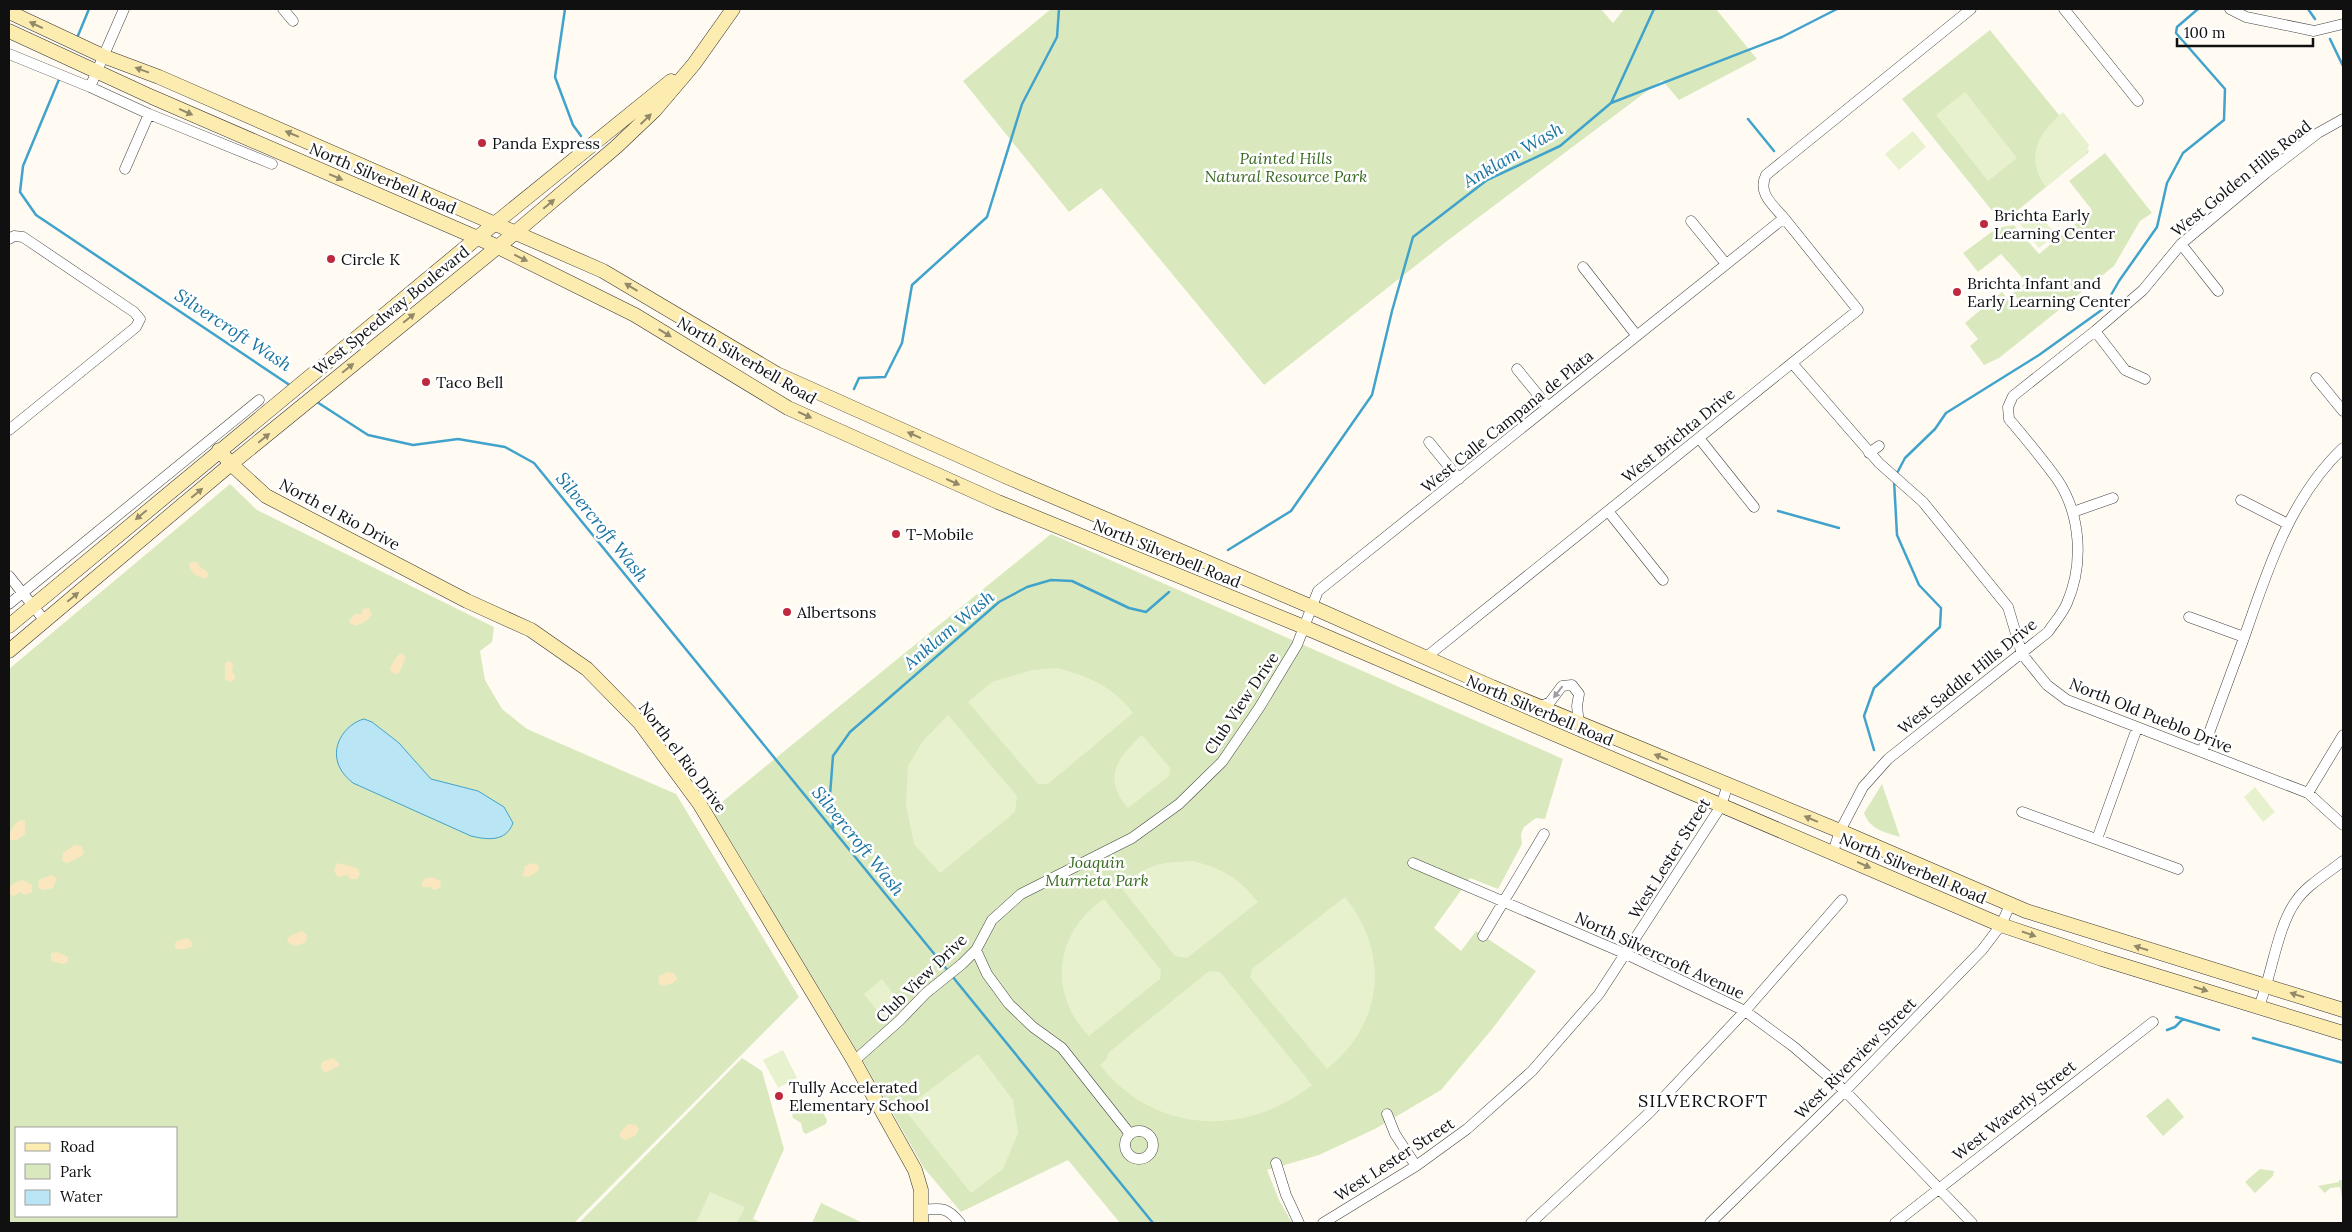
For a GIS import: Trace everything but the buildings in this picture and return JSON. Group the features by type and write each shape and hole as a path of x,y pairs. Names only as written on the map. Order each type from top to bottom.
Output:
{"main road":[{"name":"West Speedway Boulevard","path":"9,651 231,464 496,246 516,232 616,147 655,110 694,64 732,9"},
{"name":"North Silverbell Road","path":"9,12 103,56 159,77 603,271 777,374 1006,477 1312,607 1579,724 1840,831 2010,905 2164,956 2267,985 2343,1010"},
{"name":"North Silverbell Road","path":"9,31 96,72 496,246 635,315 788,408 998,502 1304,628 2001,925 2102,959 2343,1033"},
{"name":"West Speedway Boulevard","path":"9,626 215,445 310,376 477,238 694,64"},
{"path":"359,335 372,349"},
{"name":"North el Rio Drive","path":"215,445 231,464 266,496 467,600 531,630 587,669 640,723 699,803 854,1061 915,1170 921,1190 922,1216"},
{"path":"1416,676 1425,658"}],"street":[{"path":"90,87 124,9"},
{"path":"283,9 293,22"},
{"path":"1784,218 1763,190 1762,183 1766,175 1971,9"},
{"path":"2064,9 2138,101"},
{"path":"2230,9 2246,17 2314,31 2343,24"},
{"path":"9,54 272,164"},
{"path":"125,169 149,114"},
{"name":"West Golden Hills Road","path":"2008,407 2013,396 2143,290 2181,244 2266,173 2318,134 2343,118"},
{"name":"West Calle Campana de Plata","path":"1312,607 1318,591 1784,218"},
{"name":"West Brichta Drive","path":"1425,658 1858,310 1784,218"},
{"path":"1691,221 1726,264"},
{"path":"9,430 136,327 140,319 134,312 23,237 11,237"},
{"path":"2181,244 2218,291"},
{"path":"1583,268 1637,336"},
{"path":"2095,331 2125,370 2145,379"},
{"name":"North Old Pueblo Drive","path":"1792,363 1870,453 1923,502 2008,607 2022,654 2047,685 2067,700 2308,793 2343,825"},
{"path":"1517,369 1548,407"},
{"path":"2316,378 2343,411"},
{"name":"West Speedway Boulevard","path":"9,604 215,445 259,400"},
{"name":"West Saddle Hills Drive","path":"1833,852 1840,831 1863,787 1888,759 2048,632 2066,604 2076,575 2078,543 2073,512 2057,480 2009,418 2008,407"},
{"path":"1699,438 1754,507"},
{"path":"1429,442 1459,479"},
{"path":"1870,453 1879,446"},
{"path":"2202,752 2266,574 2288,524 2312,487 2343,448"},
{"path":"2073,512 2114,498"},
{"path":"2241,500 2288,524"},
{"path":"1608,512 1663,580"},
{"path":"9,576 45,621"},
{"name":"Club View Drive","path":"854,1061 976,950 992,920 1021,894 1132,838 1179,804 1214,769 1260,708 1297,645 1312,607"},
{"path":"2189,616 2244,637"},
{"name":"North Silverbell Road","path":"1540,707 1550,702 1562,686 1572,686 1579,694 1577,706 1579,724"},
{"path":"2097,839 2137,728"},
{"path":"2308,793 2343,735"},
{"name":"West Lester Street","path":"1323,1223 1416,1166 1467,1128 1532,1071 1599,994 1721,806 1728,784"},
{"path":"2022,812 2178,869"},
{"path":"1483,936 1544,834"},
{"path":"2259,1006 2267,985 2287,914 2297,899 2343,861"},
{"name":"North Silvercroft Avenue","path":"1413,863 1626,954 1745,1010 1794,1047 1845,1091 1972,1223"},
{"path":"1531,1223 1650,1112 1745,1010 1842,900"},
{"name":"West Riverview Street","path":"1710,1223 1845,1091 1982,950 2001,925 2010,905"},
{"path":"976,950 987,974 1009,1004 1034,1027 1062,1048 1130,1134"},
{"name":"West Waverly Street","path":"1895,1223 2153,1022"},
{"path":"1387,1114 1396,1134 1416,1166"},
{"path":"1276,1162 1286,1195 1298,1223"},
{"path":"922,1216 941,1208 952,1213 960,1223"}],"green space":[{"name":"Painted Hills Natural Resource Park","path":"1051,9 1601,9 1613,23 1624,9 1716,9 1757,59 1679,100 1662,80 1447,241 1264,385 1101,188 1069,212 963,81"},
{"path":"1990,30 2089,152 2002,223 1902,99"},
{"path":"1965,92 2017,158 1988,181 1936,115"},
{"path":"2063,112 2089,145 2086,154 2046,187 2039,176 2036,166 2037,146 2047,128"},
{"path":"1913,131 1926,147 1899,170 1885,154"},
{"path":"2105,153 2152,213 2140,221 2114,266 1999,358 1984,365 1970,346 1978,339 1965,323 2002,292 2016,309 2022,304 2013,293 2026,282 2001,254 1978,272 1963,253 1997,228 2014,225 2039,254 2092,210 2069,181"},
{"path":"2036,210 2056,235 2039,248 2019,223"},
{"path":"230,484 257,510 494,627 492,642 480,651 485,680 502,709 527,729 676,794 799,997 574,1223 9,1223 9,669"},
{"name":"Joaquin Murrieta Park","path":"1051,534 1563,759 1545,819 1536,818 1524,827 1521,834 1522,844 1498,889 1470,878 1434,928 1461,951 1476,931 1536,971 1493,1028 1441,1090 1375,1129 1319,1155 1267,1170 1279,1200 1292,1223 1120,1223 1068,1160 961,1212 924,1168 862,1059 712,810"},
{"path":"1057,668 1090,679 1109,689 1133,713 1048,784 1038,784 968,702 992,682 1032,670"},
{"path":"948,715 1017,796 1015,812 940,873 914,844 906,805 908,766 923,741"},
{"path":"1142,735 1170,768 1169,776 1128,808 1120,797 1114,778 1120,760"},
{"path":"1882,784 1900,837 1874,827 1864,813"},
{"path":"2255,787 2275,812 2263,822 2244,797"},
{"path":"1193,861 1213,867 1237,880 1258,902 1187,958 1175,956 1120,886 1138,873 1154,866 1171,862"},
{"path":"1345,897 1359,919 1369,941 1374,964 1374,987 1370,1009 1360,1031 1346,1051 1327,1069 1250,977 1252,969"},
{"path":"1104,899 1161,970 1160,979 1089,1036 1076,1019 1067,1001 1062,982 1062,964 1075,928"},
{"path":"1209,971 1220,972 1312,1085 1286,1102 1258,1114 1230,1120 1201,1121 1173,1116 1146,1105 1122,1088 1100,1065 1107,1059 1108,1053"},
{"path":"882,979 901,1004 883,1018 864,994"},
{"path":"783,1050 797,1078 778,1088 763,1060"},
{"path":"978,1054 1013,1100 1018,1133 1003,1169 971,1193 904,1109"},
{"path":"742,1058 762,1071 784,1149 753,1219 763,1223 579,1223"},
{"path":"2168,1098 2184,1117 2163,1136 2146,1116"},
{"path":"814,1106 820,1107 827,1120 826,1124 806,1134 803,1132 801,1123 793,1118 792,1115 794,1112 804,1112"},
{"path":"2260,1169 2274,1171 2273,1176 2255,1193 2245,1182"},
{"path":"2339,1180 2343,1180 2343,1203 2340,1187 2330,1188 2325,1193 2318,1186 2339,1182"},
{"path":"710,1192 745,1207 737,1223 696,1223"},
{"path":"821,1203 863,1223 812,1223"}],"sand":[{"path":"191,562 197,562 201,568 208,572 207,578 198,577 193,573 189,565"},
{"path":"369,608 372,614 368,620 356,626 350,623 349,621 355,614 361,614 363,609"},
{"path":"402,653 406,658 399,673 394,674 390,670 391,666"},
{"path":"228,661 233,664 232,671 235,676 235,679 230,682 225,679 225,664"},
{"path":"25,821 25,834 17,840 11,840 9,835 12,829 17,822"},
{"path":"75,845 81,846 84,851 82,856 68,863 63,862 63,853"},
{"path":"337,863 357,868 360,874 357,879 350,879 347,875 338,877 334,871"},
{"path":"534,863 539,866 538,871 529,877 523,876 525,866"},
{"path":"51,875 57,878 53,888 43,890 38,888 39,880"},
{"path":"432,877 441,881 440,888 434,890 430,887 421,887 424,879"},
{"path":"22,880 32,885 32,892 26,895 20,892 14,896 11,895 9,891 11,885"},
{"path":"302,931 307,935 306,942 296,946 287,942 289,936"},
{"path":"187,938 193,943 192,946 186,949 176,949 174,944 177,941"},
{"path":"57,952 68,957 68,962 64,964 51,961 51,953"},
{"path":"668,972 674,973 677,979 673,983 662,986 658,982 659,976"},
{"path":"333,1058 339,1063 339,1066 325,1073 321,1068 322,1062"},
{"path":"628,1124 636,1125 639,1130 635,1136 625,1140 619,1134"}],"water":[{"path":"364,719 372,722 399,743 431,779 478,791 504,807 513,823 510,829 506,834 496,838 471,836 353,783 340,768 336,752 345,731"}],"waterway":[{"name":"Silvercroft Wash","path":"77,38 89,9"},
{"path":"565,9 555,77 573,125 581,136"},
{"path":"854,389 859,378 885,377 902,343 912,285 987,217 1022,104 1057,37 1059,9"},
{"path":"1611,103 1654,9"},
{"name":"Anklam Wash","path":"1228,550 1291,511 1372,395 1392,311 1413,237 1487,180 1560,146 1611,103 1782,37 1837,9"},
{"path":"1896,475 1905,458 1935,429 1946,413 2039,355 2103,309 2119,281 2157,227 2167,183 2183,153 2224,120 2225,89 2176,33 2177,27 2198,9"},
{"path":"2308,9 2315,19"},
{"path":"2330,39 2343,66"},
{"name":"Silvercroft Wash","path":"60,77 23,166 20,192 36,215 291,386"},
{"path":"1748,119 1774,151"},
{"name":"Silvercroft Wash","path":"317,402 368,435 413,445 458,439 505,447 534,463 949,972"},
{"path":"1874,750 1864,716 1874,688 1940,627 1941,608 1919,585 1897,535 1894,480"},
{"path":"1778,511 1839,528"},
{"name":"Anklam Wash","path":"833,828 830,795 833,756 850,732 999,602 1027,587 1051,580 1072,581 1129,608 1146,612 1169,592"},
{"name":"Silvercroft Wash","path":"952,976 1153,1223"},
{"path":"2176,1017 2219,1030"},
{"path":"2167,1030 2175,1027 2182,1020"},
{"path":"2253,1038 2343,1063"}],"place":[{"name":"Panda Express","path":"482,143"},
{"name":"Brichta Early Learning Center","path":"1984,224"},
{"name":"Circle K","path":"331,259"},
{"name":"Brichta Infant and Early Learning Center","path":"1957,292"},
{"name":"Taco Bell","path":"426,382"},
{"name":"T-Mobile","path":"896,534"},
{"name":"Albertsons","path":"787,612"},
{"name":"Tully Accelerated Elementary School","path":"779,1096"}],"district":[{"name":"SILVERCROFT","path":"1703,1101"}]}
